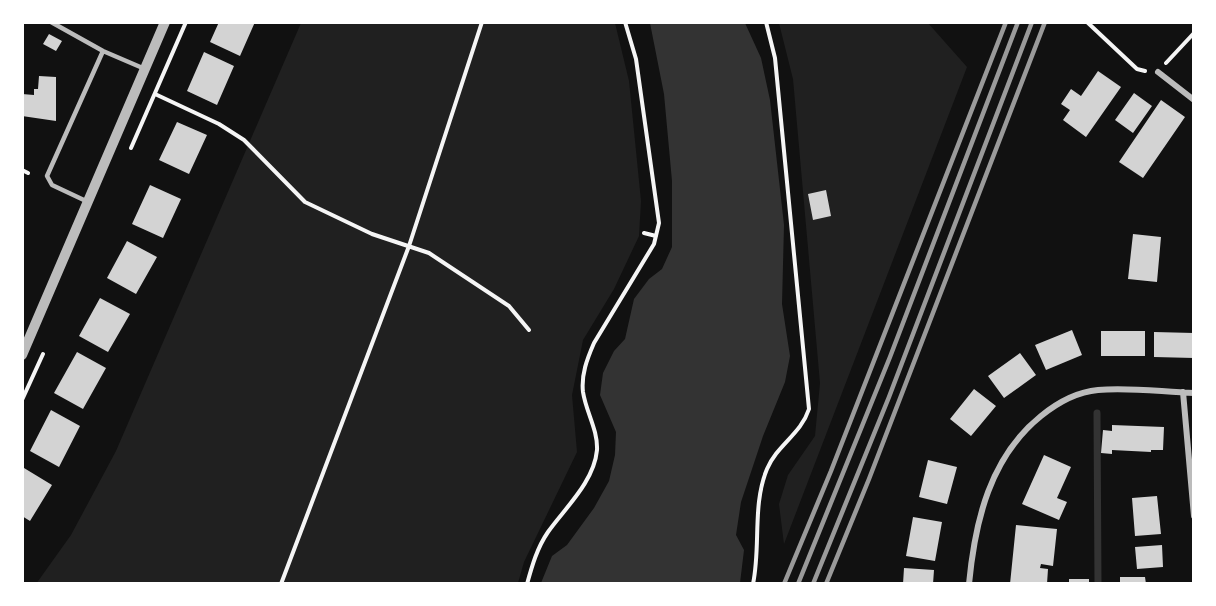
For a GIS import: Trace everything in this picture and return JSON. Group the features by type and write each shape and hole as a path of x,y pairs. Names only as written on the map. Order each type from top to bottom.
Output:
{"street":[{"path":"22,355 165,22"},
{"path":"1158,72 1194,100"},
{"path":"969,584 982,514 993,479 1013,442 1028,426 1057,404 1074,395 1097,390 1194,393"},
{"path":"1183,392 1194,516"}],"lane":[{"path":"51,22 103,51 146,69"},
{"path":"87,202 52,185 47,176 103,51"}],"path":[{"path":"281,584 409,246 482,22"},
{"path":"527,584 534,560 546,534 590,474 597,451 595,431 583,392 586,361 594,343 654,244 659,222 636,59 625,22"},
{"path":"753,584 757,562 759,501 767,469 781,447 797,433 809,409 774,58 766,22"},
{"path":"1087,22 1137,69 1158,72 1194,33"},
{"path":"155,94 208,118 244,140 305,202 372,234 429,253 509,306 529,330"},
{"path":"22,170 28,173"},
{"path":"644,232 656,236"}],"shaded area":[{"path":"301,23 615,23 629,81 641,201 639,236 614,289 583,340 572,395 577,452 524,562 518,583 36,584 71,535 116,451"},
{"path":"650,23 745,23 761,58 770,100 784,225 782,304 790,356 785,382 763,436 741,502 736,535 744,550 740,583 541,583 552,556 567,545 594,508 609,481 615,455 616,432 600,395 603,373 614,351 625,339 634,299 649,279 662,269 672,247 672,181 664,94"},
{"path":"779,23 928,23 967,67 784,544 779,504 788,475 815,436 820,383 793,79"}],"building":[{"path":"219,22 255,22 240,56 210,42"},
{"path":"49,34 62,41 56,51 43,44"},
{"path":"204,52 234,66 217,105 187,91"},
{"path":"1098,71 1121,87 1086,137 1063,120 1070,110 1061,104 1071,89 1081,96"},
{"path":"39,76 56,77 56,121 22,116 22,94 34,95 34,89 38,89"},
{"path":"1134,93 1152,106 1133,133 1115,120"},
{"path":"1161,100 1185,117 1143,178 1119,162"},
{"path":"177,122 207,135 189,174 159,160"},
{"path":"150,185 181,199 163,238 132,224"},
{"path":"826,190 831,216 813,220 808,194"},
{"path":"1133,234 1161,237 1157,282 1128,279"},
{"path":"127,241 157,257 136,294 107,278"},
{"path":"100,298 130,314 108,352 79,336"},
{"path":"1072,330 1082,355 1046,370 1035,345"},
{"path":"1101,331 1145,331 1145,356 1101,356"},
{"path":"1154,332 1194,333 1194,358 1154,357"},
{"path":"77,352 106,368 83,409 54,393"},
{"path":"1020,353 1036,375 1004,398 988,376"},
{"path":"974,389 996,406 971,436 950,419"},
{"path":"51,410 80,426 59,467 30,451"},
{"path":"1112,425 1164,427 1163,450 1151,450 1151,452 1112,450 1112,454 1101,453 1103,430 1112,431"},
{"path":"1044,455 1071,467 1057,498 1067,502 1059,520 1022,504"},
{"path":"928,460 957,467 947,504 919,497"},
{"path":"24,468 52,485 30,521 22,516"},
{"path":"1157,496 1161,534 1135,536 1132,498"},
{"path":"913,517 942,522 935,561 906,556"},
{"path":"1016,525 1057,529 1053,566 1041,564 1040,568 1048,569 1047,584 1010,584"},
{"path":"1162,545 1163,567 1137,569 1135,547"},
{"path":"904,568 934,570 933,584 903,584"},
{"path":"1120,577 1145,577 1146,584 1120,584"},
{"path":"1069,579 1089,579 1089,584 1069,584"}],"waterway":[{"path":"1097,413 1098,584"}],"railway":[{"path":"784,584 831,471 1006,22"},
{"path":"798,584 890,357 1018,22"},
{"path":"813,584 889,397 1032,22"},
{"path":"826,584 869,479 1045,22"}]}
